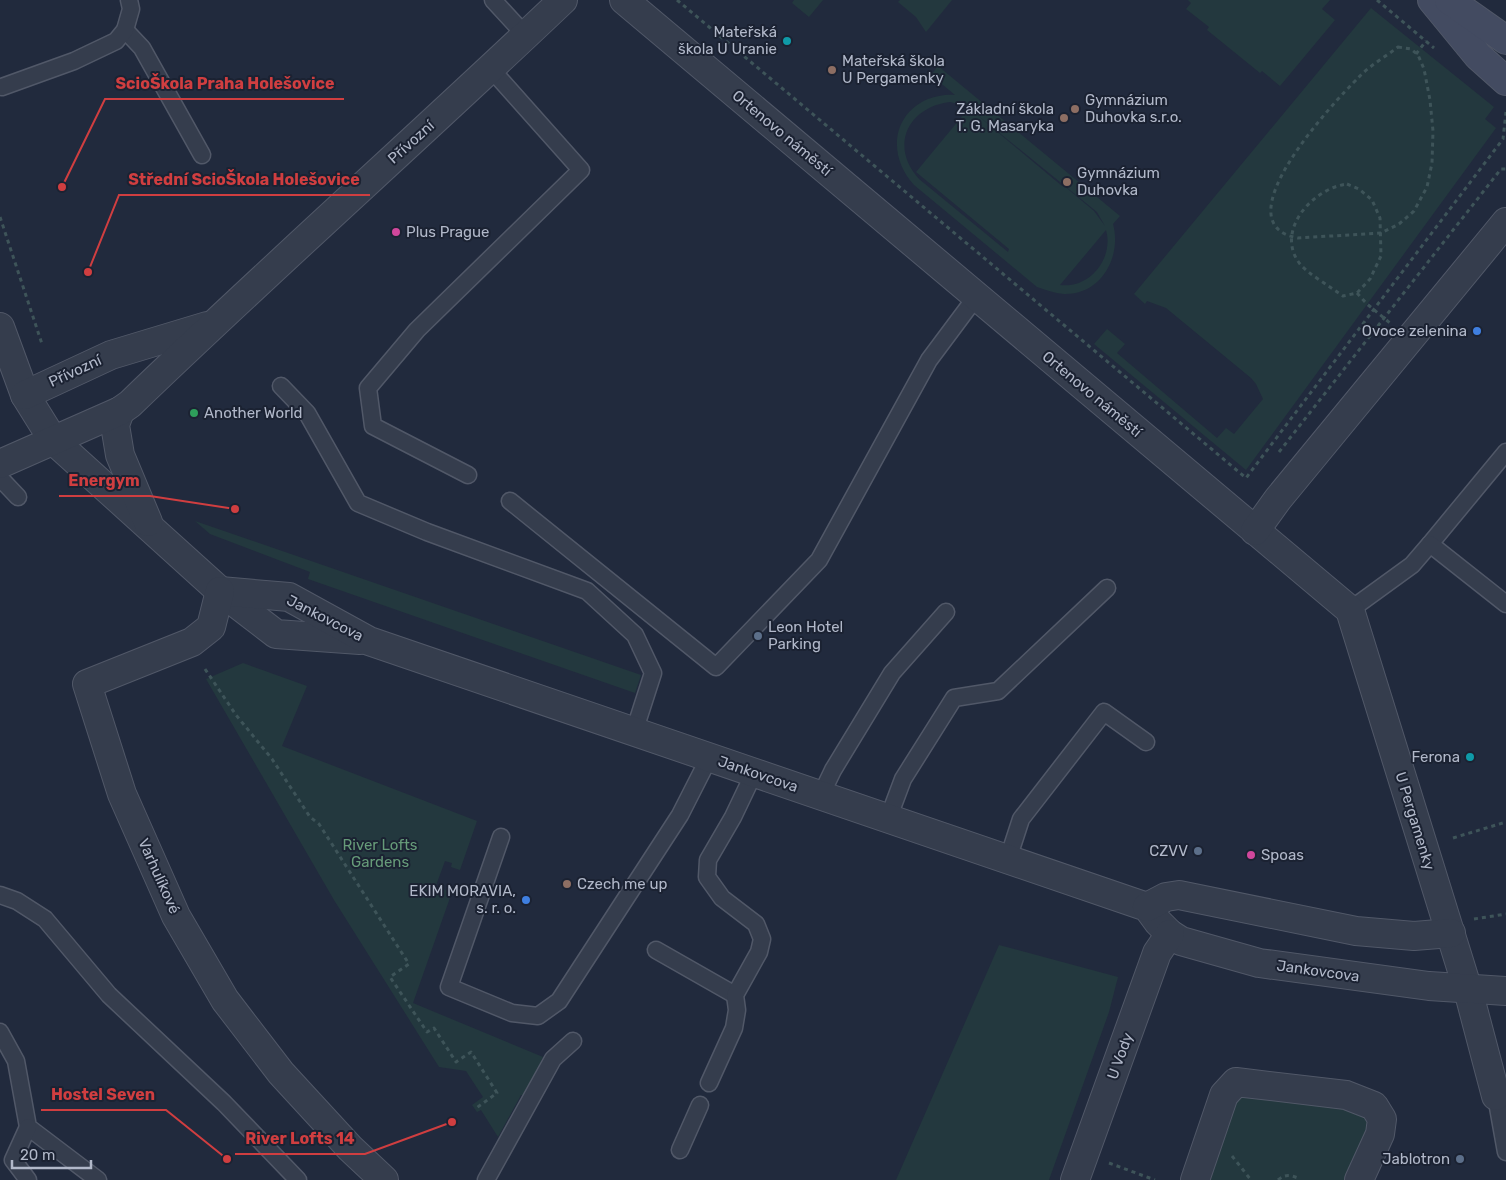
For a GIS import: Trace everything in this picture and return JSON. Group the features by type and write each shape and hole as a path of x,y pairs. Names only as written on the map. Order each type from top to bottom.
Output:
{"main road":[{"path":"1432,0 1478,56 1506,81"},
{"path":"1449,0 1506,40"}],"street":[{"name":"Přívozní","path":"53,440 120,411 130,404 213,324 491,69 563,0"},
{"name":"Ortenovo náměstí","path":"624,0 1255,531"},
{"path":"1350,610 1255,531 1278,499 1506,222"},
{"name":"Přívozní","path":"25,395 111,355 213,324"},
{"name":"Jankovcova","path":"0,327 25,395 53,440 220,591 276,634 369,641"},
{"name":"Jankovcova","path":"120,411 115,425 120,455 152,530"},
{"path":"0,464 53,440"},
{"name":"Jankovcova","path":"220,591 289,597 369,641 1147,907 1157,921 1170,934 1182,942 1260,963 1429,986 1506,992"},
{"name":"Varhulíkové","path":"220,591 211,626 192,642 86,684 122,794 176,916 226,1000 280,1072 350,1148 384,1180"},
{"name":"U Pergamenky","path":"1350,610 1451,933 1496,1096"},
{"path":"1147,907 1166,897 1179,895 1356,931 1414,936 1451,933"},
{"name":"U Vody","path":"1075,1180 1157,953 1170,934"},
{"path":"1195,1180 1224,1095 1236,1082 1346,1094 1374,1106 1382,1119 1380,1134 1359,1180"}],"lane":[{"path":"493,0 526,36"},
{"path":"2,86 74,61 116,41 124,30 134,3"},
{"path":"124,30 142,48 202,155"},
{"path":"468,476 373,426 368,388 417,330 581,170 491,69"},
{"path":"510,501 716,667 819,560 929,360 976,297"},
{"path":"281,386 308,413 358,503 427,532 587,591 635,634 653,674 634,732"},
{"path":"1350,610 1412,565 1506,452"},
{"path":"0,478 18,497"},
{"path":"1430,544 1506,604"},
{"path":"888,819 903,778 954,698 998,691 1107,588"},
{"path":"820,795 833,770 892,673 946,612"},
{"path":"1008,859 1021,819 1104,712 1146,742"},
{"path":"501,837 449,987 512,1013 538,1016 559,1001 680,815 709,758"},
{"path":"710,1083 734,1028 737,1010 735,995 759,952 762,939 756,924 722,898 707,877 708,860 729,825 754,773"},
{"path":"0,895 16,901 45,919 108,996 224,1103 298,1180"},
{"path":"656,950 735,995"},
{"path":"0,1032 16,1061 28,1126 13,1160 28,1180"},
{"path":"486,1180 553,1059 573,1041"},
{"name":"U Pergamenky","path":"1496,1096 1506,1152"},
{"path":"680,1150 700,1105"},
{"path":"28,1126 98,1180"}],"path":[{"path":"676,0 1246,478 1505,140 1506,112"},
{"path":"1416,54 1426,41"},
{"path":"1398,48 1411,49 1424,69 1430,100 1433,131 1432,163 1427,187 1414,210 1399,224 1381,233 1291,237 1279,230 1271,218 1270,202 1286,168 1308,134 1359,76 1398,48"},
{"path":"1273,459 1501,170 1506,169"},
{"path":"1347,184 1359,189 1372,200 1380,218 1381,233 1381,256 1370,279 1356,293 1343,296 1300,264 1292,248 1291,237 1293,227 1300,214 1312,200 1336,185 1347,184"},
{"path":"0,217 42,344"},
{"path":"1356,293 1374,310 1410,338"},
{"path":"205,669 236,715 272,759 310,817 320,824 410,964 390,977 427,1032 434,1028 456,1062 471,1052 497,1093 474,1108"},
{"path":"1453,838 1506,822"},
{"path":"1474,918 1506,914"},
{"path":"1108,1163 1155,1180"},
{"path":"1278,1180 1283,1176 1291,1175 1299,1180"}],"green space":[{"path":"794,0 823,0 809,17 792,3"},
{"path":"900,0 952,0 926,32 916,17 898,2"},
{"path":"1188,0 1330,0 1322,9 1335,20 1280,86 1262,71 1260,73 1207,30 1209,27 1186,9 1191,3"},
{"path":"1371,8 1494,107 1485,119 1496,128 1246,470 1094,344 1107,329 1125,344 1117,353 1217,438 1226,428 1234,434 1263,399 1251,378 1166,308 1147,301 1145,304 1134,294"},
{"path":"938,66 1120,216 1113,224 1115,237 1111,261 1106,272 1089,288 1077,293 1064,294 1037,287 914,185 900,162 897,150 900,126 916,106 928,99 955,95 931,75","holes":["950,102 969,108 916,172 1009,249 1008,252 919,179 910,166 905,154 905,141 908,130 923,111 935,105","970,109 1097,212 1105,226 1094,211","1106,230 1108,241 1106,251 1103,261 1097,270 1081,282 1071,285 1060,285"]},
{"path":"195,521 641,675 635,693 308,579 310,572 210,534"},
{"name":"River Lofts Gardens","path":"243,663 307,686 282,746 477,821 460,870 451,867 452,863 445,861 434,891 441,893 443,889 452,892 413,1003 543,1057 527,1097 521,1095 498,1137 481,1110 477,1112 472,1105 483,1097 466,1071 439,1067 334,900 206,679"},
{"path":"999,945 1118,977 1109,1012 1049,1180 896,1180"},
{"path":"1226,1072 1381,1098 1367,1180 1187,1180"}],"place":[{"name":"Mateřská škola U Uranie","path":"787,41"},
{"name":"Mateřská škola U Pergamenky","path":"832,70"},
{"name":"Gymnázium Duhovka s.r.o.","path":"1075,109"},
{"name":"Základní škola T. G. Masaryka","path":"1064,118"},
{"name":"Gymnázium Duhovka","path":"1067,182"},
{"name":"ScioŠkola Praha Holešovice","path":"62,187"},
{"name":"Plus Prague","path":"396,232"},
{"name":"Střední ScioŠkola Holešovice","path":"88,272"},
{"name":"Ovoce zelenina","path":"1477,331"},
{"name":"Another World","path":"194,413"},
{"name":"Energym","path":"235,509"},
{"name":"Leon Hotel Parking","path":"758,636"},
{"name":"Ferona","path":"1470,757"},
{"name":"CZVV","path":"1198,851"},
{"name":"Spoas","path":"1251,855"},
{"name":"Czech me up","path":"567,884"},
{"name":"EKIM MORAVIA, s. r. o.","path":"526,900"},
{"name":"River Lofts 14","path":"452,1122"},
{"name":"Hostel Seven","path":"227,1159"},
{"name":"Jablotron","path":"1460,1159"}]}
